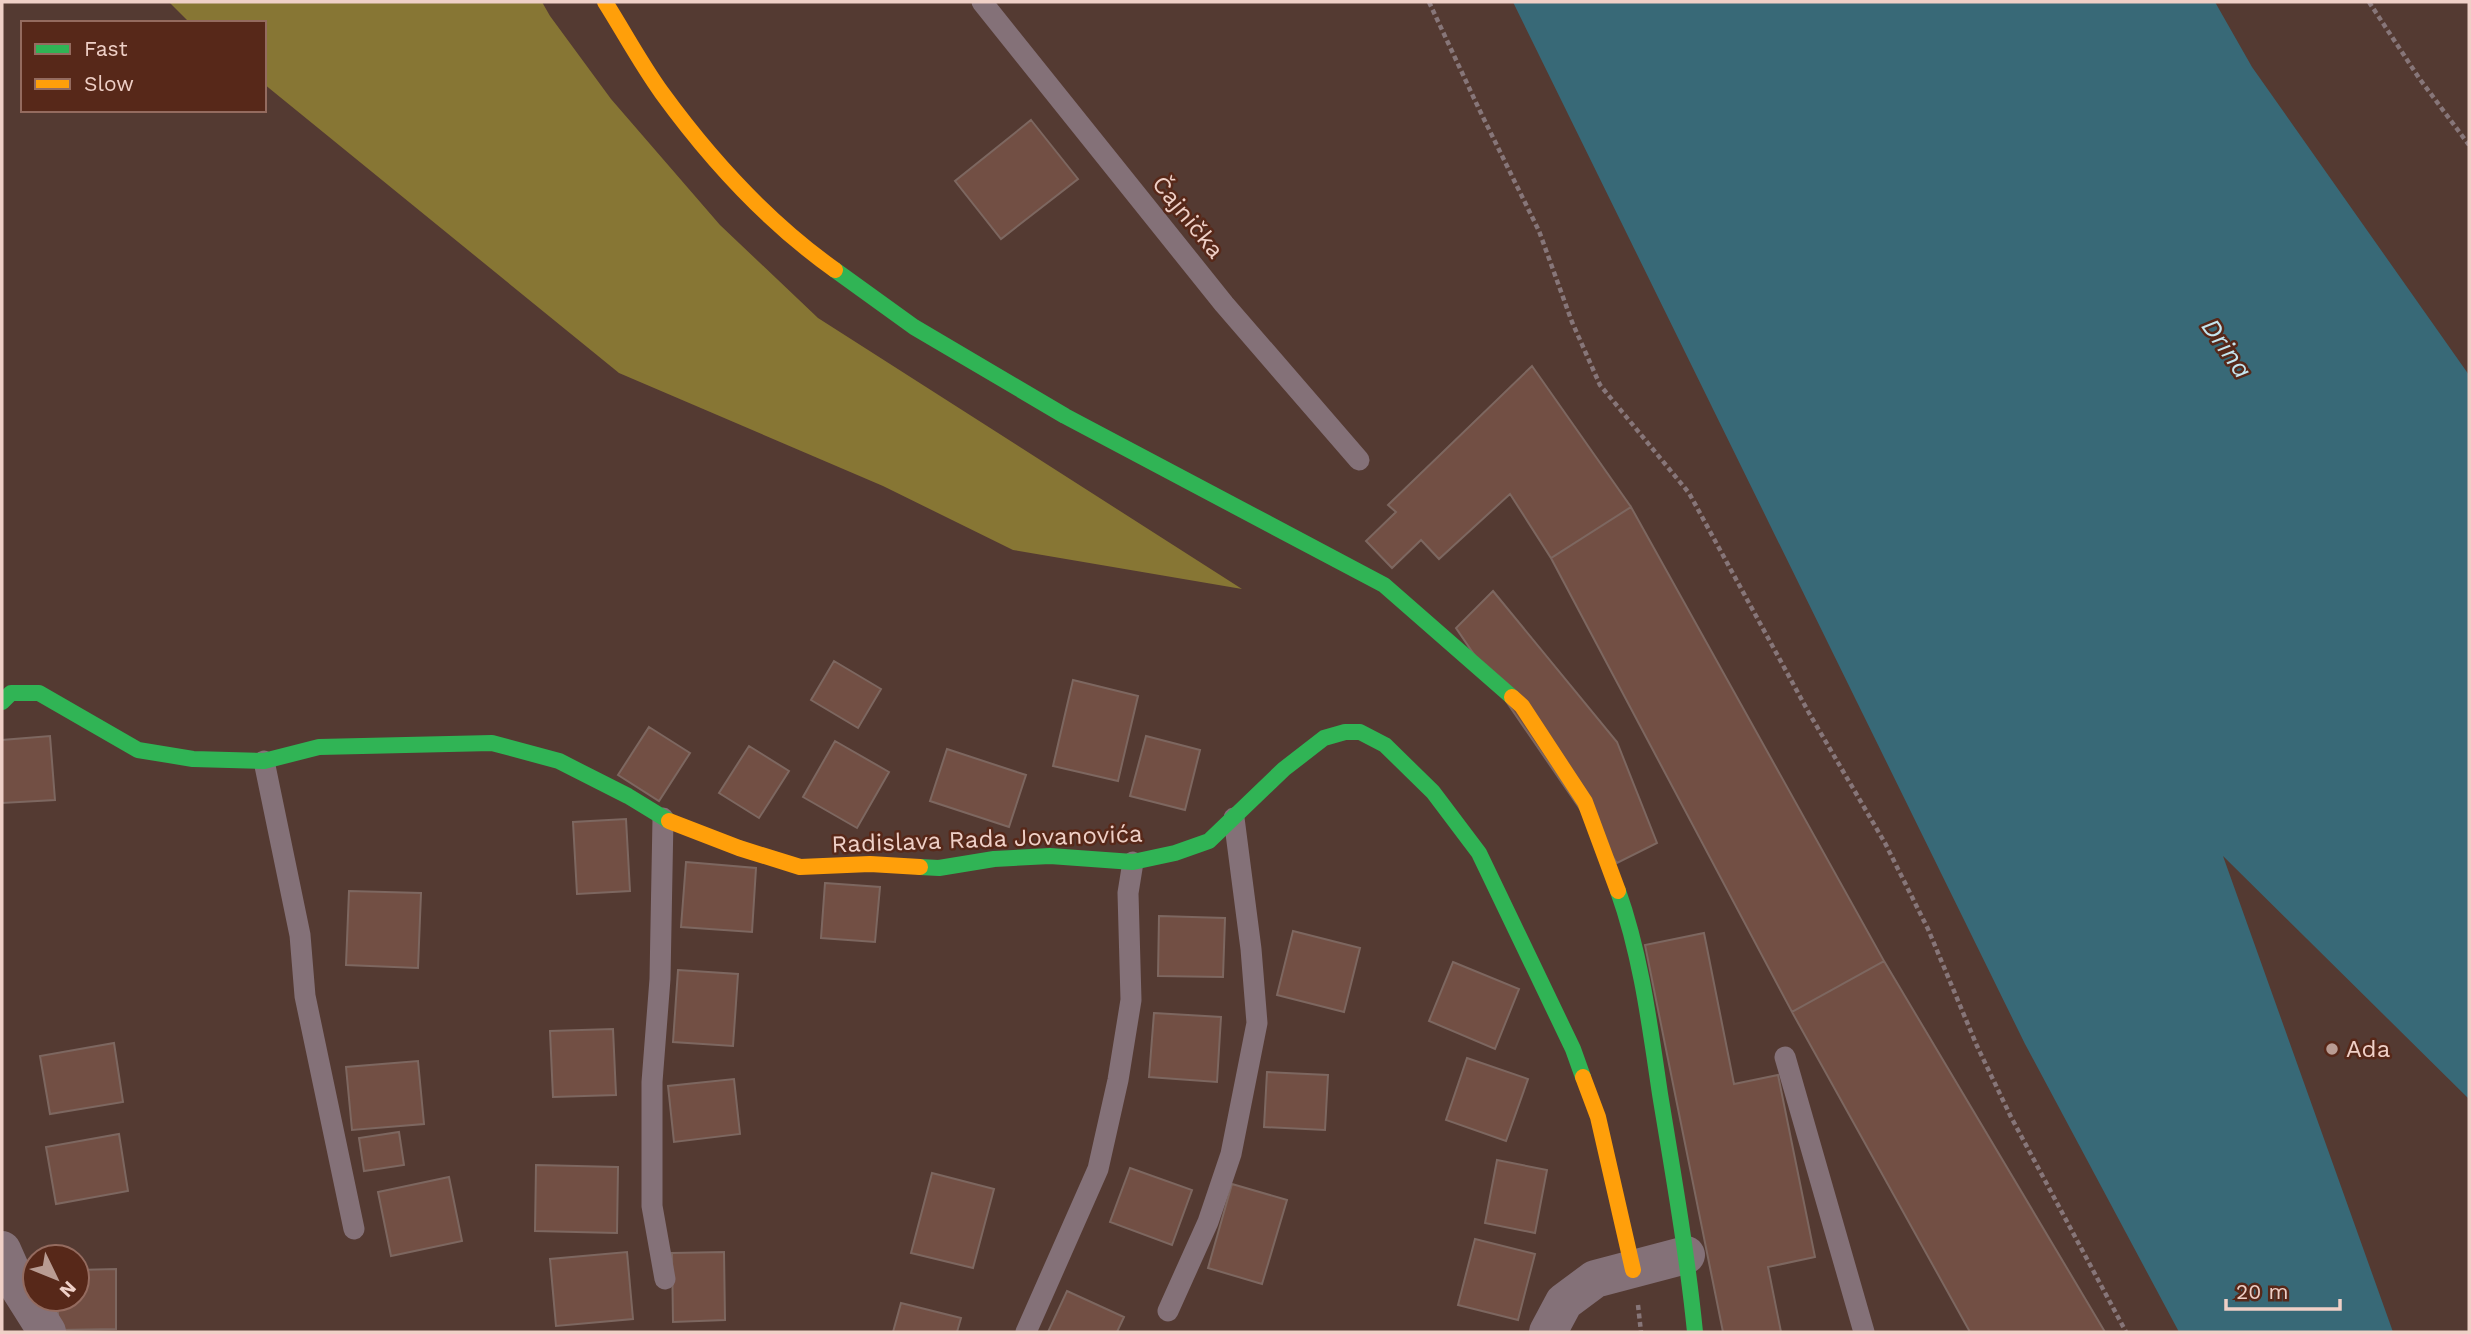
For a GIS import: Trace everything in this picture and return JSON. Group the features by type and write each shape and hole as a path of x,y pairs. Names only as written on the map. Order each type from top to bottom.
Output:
{"street":[{"path":"605,2 662,93 727,173 807,250 914,327 1065,416 1384,585 1522,706 1585,802 1630,925 1686,1255 1695,1332"},
{"name":"Radislava Rada Jovanovića","path":"2,702 11,693 39,693 138,750 193,760 264,761 319,747 492,743 559,761 628,796 663,818 739,848 800,867 870,864 939,867 994,859 1050,856 1133,862 1175,853 1209,841 1284,769 1324,738 1345,732 1360,732 1385,745 1433,792 1479,853 1573,1049 1598,1117 1633,1270"},
{"path":"2,1250 18,1286 47,1332"},
{"path":"1548,1332 1564,1303 1595,1279 1686,1255"}],"lane":[{"name":"Čajnička","path":"982,2 1224,304 1359,460"},
{"path":"264,761 300,935 305,996 354,1229"},
{"path":"1168,1311 1208,1222 1231,1154 1257,1023 1251,949 1234,817"},
{"path":"663,818 660,979 652,1082 652,1206 665,1279"},
{"path":"1026,1332 1098,1169 1118,1080 1131,1000 1128,892 1133,862"},
{"path":"1785,1057 1864,1332"}],"path":[{"path":"1429,2 1539,230 1572,322 1600,385 1689,493 1809,713 1885,843 1928,929 1999,1094 2126,1332"},
{"path":"2370,2 2419,78 2469,145"}],"shaded area":[{"path":"169,2 542,2 611,99 720,225 818,318 1242,589 1013,550 883,486 619,373 266,86 266,21 188,21"}],"water":[{"name":"Drina","path":"1513,2 2215,2 2252,67 2469,375 2469,1099 2223,856 2393,1332 2179,1332 2025,1044"}],"building":[{"path":"1031,120 1078,179 1001,239 955,181"},
{"path":"1532,366 1631,507 1551,558 1510,494 1439,559 1421,540 1392,568 1366,541 1396,512 1388,505"},
{"path":"1631,507 1884,961 1792,1012 1551,558"},
{"path":"1493,591 1617,742 1657,843 1617,863 1456,628"},
{"path":"834,661 881,689 858,728 811,700"},
{"path":"1073,680 1138,696 1118,781 1053,766"},
{"path":"649,727 690,753 659,801 618,775"},
{"path":"50,736 55,800 2,803 2,740"},
{"path":"1146,736 1200,750 1185,810 1130,796"},
{"path":"835,741 889,772 857,828 803,797"},
{"path":"749,746 789,771 759,818 719,793"},
{"path":"947,749 1026,775 1009,827 930,801"},
{"path":"626,819 630,891 577,894 573,822"},
{"path":"686,862 756,868 752,932 681,927"},
{"path":"825,883 880,887 875,942 821,938"},
{"path":"349,891 421,893 418,968 346,965"},
{"path":"1159,916 1225,918 1223,977 1158,976"},
{"path":"1293,931 1360,948 1344,1012 1277,995"},
{"path":"1704,933 1734,1084 1778,1075 1815,1257 1768,1267 1781,1332 1723,1332 1645,945"},
{"path":"1884,961 2105,1332 1970,1332 1792,1012"},
{"path":"1453,962 1519,989 1495,1049 1429,1021"},
{"path":"678,970 738,974 733,1046 673,1042"},
{"path":"1154,1013 1221,1017 1217,1082 1149,1077"},
{"path":"613,1029 616,1095 553,1097 550,1031"},
{"path":"114,1043 123,1102 50,1114 40,1056"},
{"path":"1467,1058 1528,1079 1506,1141 1446,1120"},
{"path":"418,1061 424,1124 352,1130 346,1067"},
{"path":"1267,1072 1328,1075 1325,1130 1264,1127"},
{"path":"734,1079 740,1134 674,1142 668,1086"},
{"path":"399,1132 404,1165 364,1171 359,1138"},
{"path":"119,1134 128,1191 56,1204 46,1147"},
{"path":"1497,1160 1547,1170 1535,1233 1485,1223"},
{"path":"536,1165 618,1167 617,1233 535,1231"},
{"path":"1130,1168 1192,1190 1172,1245 1110,1222"},
{"path":"932,1173 994,1189 973,1268 911,1253"},
{"path":"449,1177 462,1241 391,1256 378,1192"},
{"path":"1232,1184 1287,1200 1262,1284 1208,1268"},
{"path":"1475,1239 1535,1254 1518,1320 1458,1305"},
{"path":"627,1252 633,1319 556,1326 550,1259"},
{"path":"724,1252 725,1320 673,1322 672,1253"},
{"path":"116,1269 116,1329 58,1330 58,1313 91,1313 91,1270"},
{"path":"1067,1291 1124,1317 1117,1332 1048,1332"},
{"path":"901,1303 961,1318 957,1332 893,1332"}],"traffic: fast":[{"path":"835,270 914,327 1065,416 1384,585 1512,697"},
{"path":"2,702 11,693 39,693 138,750 193,759 264,761 319,747 492,743 559,761 628,796 669,821"},
{"path":"920,867 939,868 994,859 1050,856 1133,862 1175,853 1209,841 1284,769 1324,738 1345,732 1360,732 1385,745 1433,792 1479,853 1573,1049 1583,1077"},
{"path":"1618,891 1633,940 1644,991 1695,1332"}],"traffic: slow":[{"path":"605,2 654,82 720,166 787,232 835,270"},
{"path":"1512,697 1522,706 1585,802 1618,891"},
{"path":"669,821 739,848 800,867 870,864 920,867"},
{"path":"1583,1077 1598,1117 1633,1270"}],"place":[{"name":"Ada","path":"2332,1049"}]}
